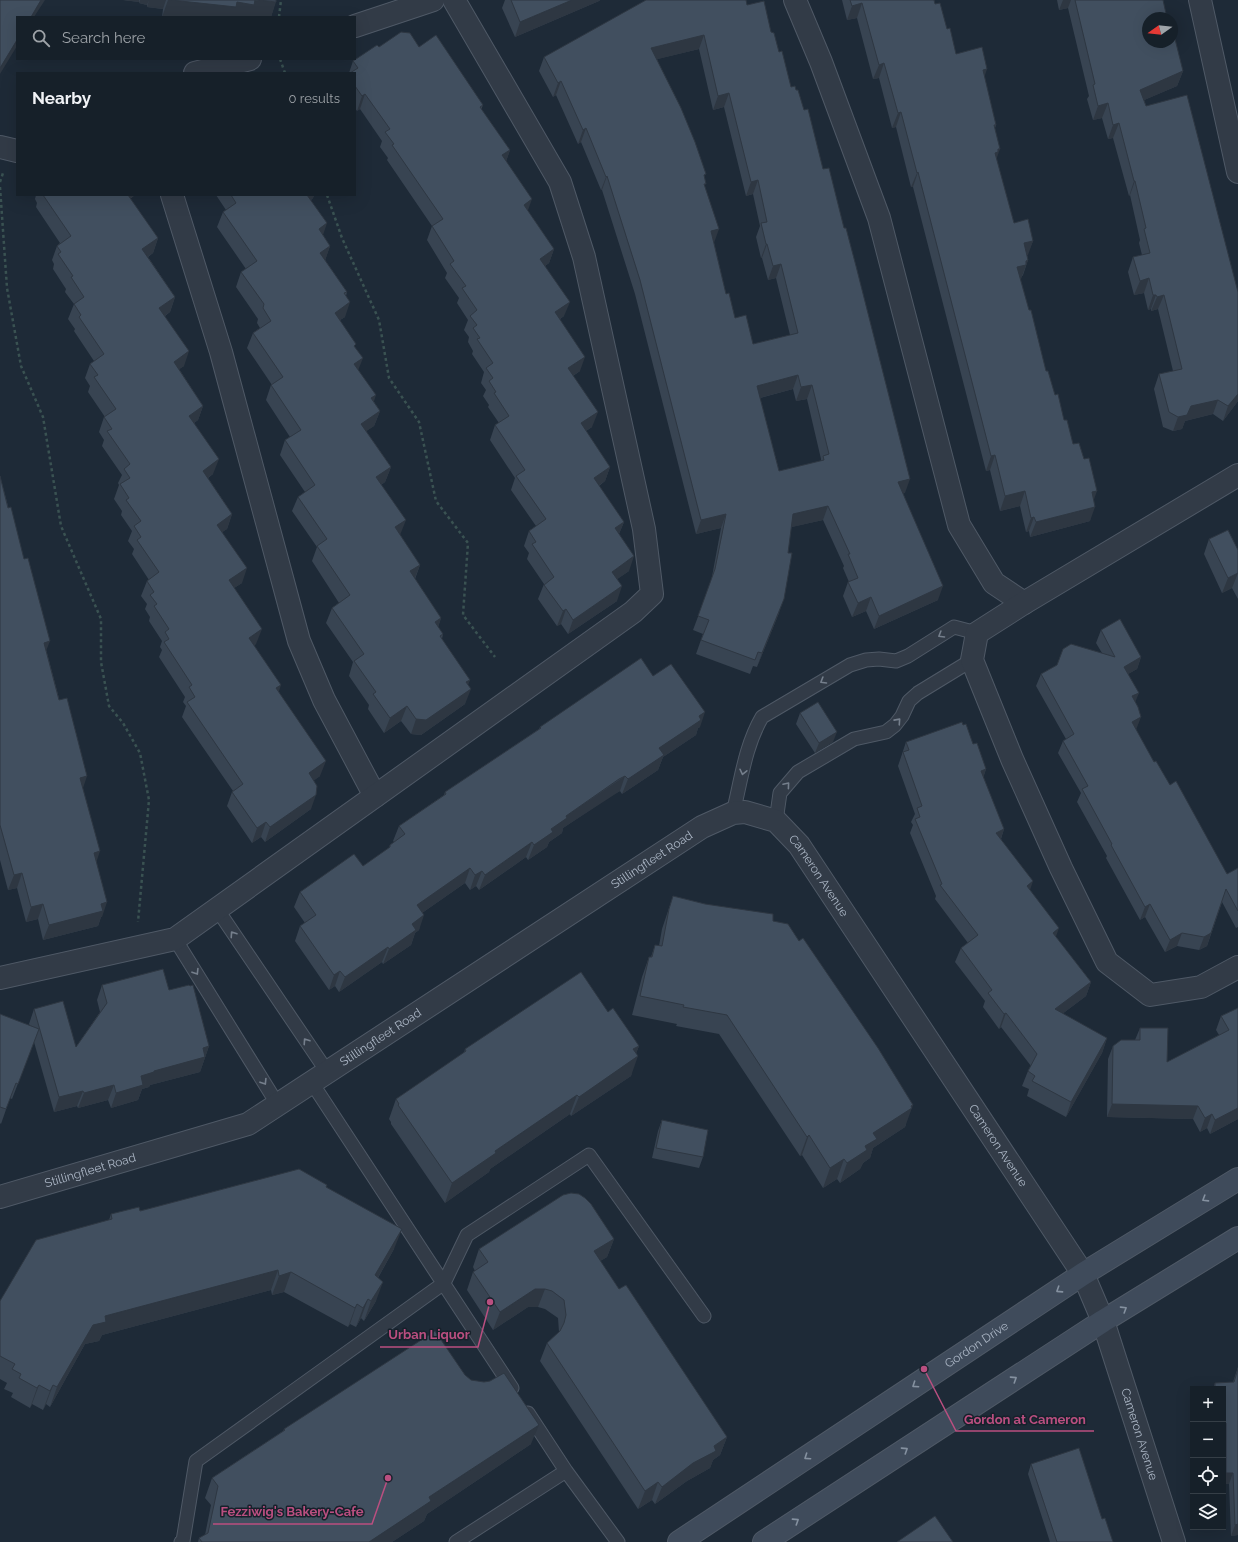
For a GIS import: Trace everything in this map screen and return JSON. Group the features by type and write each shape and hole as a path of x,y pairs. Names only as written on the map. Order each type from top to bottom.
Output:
{"main road":[{"name":"Gordon Drive","path":"679,1542 1083,1274 1238,1179"},
{"path":"764,1542 1103,1321 1238,1238"}],"street":[{"path":"356,26 432,0"},
{"path":"0,978 175,938 633,612 652,594 644,529 584,257 560,182 454,0"},
{"path":"795,0 821,62 879,218 959,525 994,583 1024,603"},
{"path":"1200,0 1238,172"},
{"path":"199,72 246,60"},
{"path":"0,147 16,151"},
{"path":"172,196 221,352 299,641 324,700 375,796"},
{"path":"1238,476 1024,603 977,633 972,660 1015,767 1061,868 1107,962 1150,994 1201,987 1238,967"},
{"path":"733,813 745,812 776,821"},
{"name":"Stillingfleet Road","path":"0,1197 248,1124 702,827 733,813"},
{"name":"Cameron Avenue","path":"776,821 799,845 1083,1274 1103,1321 1174,1542"}],"lane":[{"path":"733,813 749,744 754,730 762,717 850,665 866,660 879,659 896,661 908,656 954,627 977,633"},
{"path":"776,821 780,793 798,772 854,739 886,732 895,725 902,716 909,701 918,693 972,660"},
{"path":"217,909 444,1284 566,1471 618,1542"},
{"path":"175,938 278,1105"},
{"path":"181,1542 183,1541 196,1461 444,1284 467,1235 589,1155 704,1316"},
{"path":"456,1542 566,1471"}],"path":[{"path":"279,16 280,0"},
{"path":"280,60 285,72"},
{"path":"0,187 7,288 21,366 43,417 61,526 101,619 101,662 109,706 123,724 140,753 149,800 138,924 143,946"},
{"path":"327,196 342,238 379,320 389,378 419,422 436,502 468,543 463,615 495,657"}],"building":[{"path":"0,0 41,0 32,16 16,16 16,42 0,68"},
{"path":"171,0 255,0 254,5 237,2 236,7"},
{"path":"259,0 276,0 276,2"},
{"path":"511,0 572,0 520,22"},
{"path":"646,0 746,0 747,5 764,1 771,32 774,33 779,52 782,51 791,87 795,86 796,90 798,90 804,110 808,109 823,169 829,168 844,228 846,228 856,266 910,479 898,482 943,586 879,616 871,597 858,603 848,582 858,578 848,554 850,554 828,506 793,514 788,553 792,553 784,599 762,653 758,652 755,660 701,640 709,620 698,616 715,569 726,514 701,520 640,280 607,176 606,177 586,128 583,130 561,81 558,83 544,57","holes":["704,35 718,96 729,93 751,182 758,180 767,222 761,223 766,244 773,266 781,264 798,333 753,344 746,315 735,318 729,293 726,294 711,231 719,229 704,184 706,184 704,175 706,174 695,142 681,108 651,48","798,375 801,387 812,385 829,454 823,456 824,460 779,471 757,386"]},
{"path":"850,0 934,0 935,4 940,3 947,29 950,28 956,54 982,47 987,69 983,70 1000,149 998,149 998,152 995,153 1014,223 1028,219 1033,241 1024,243 1028,260 1026,261 1026,265 1017,267 1029,310 1031,310 1046,371 1048,371 1055,395 1058,394 1064,420 1067,420 1073,444 1079,443 1084,459 1089,458 1097,491 1092,492 1095,507 1036,522 1034,517 1031,518 1025,491 1005,496 995,455 991,456 918,172 917,173 901,112 898,113 884,63 879,65 862,3 852,6"},
{"path":"1075,0 1163,0 1166,12 1142,12 1142,48 1177,48 1183,71 1140,90 1146,106 1187,95 1238,292 1238,394 1228,406 1218,400 1191,406 1187,415 1178,417 1169,412 1159,374 1182,369 1164,295 1157,297 1156,295 1153,295 1149,278 1140,281 1133,257 1150,253 1144,229 1146,228 1119,123 1113,125 1108,103 1098,106 1093,85 1095,84"},
{"path":"401,32 410,33 419,47 436,35 483,105 480,107 510,150 502,155 532,199 524,205 554,249 540,259 570,302 555,312 585,357 568,368 598,412 581,423 610,467 594,478 624,522 615,528 634,556 612,572 622,586 573,620 566,609 563,611 544,585 554,577 532,544 536,542 529,531 546,519 516,476 525,470 495,425 509,416 494,393 496,392 489,381 493,378 486,368 493,363 477,339 480,338 473,328 477,325 470,316 477,310 462,288 466,286 450,264 454,261 432,226 443,219 392,145 394,144 385,132 390,129 365,94 362,96 356,87 356,72 352,72 358,68 353,61 377,45 379,47"},
{"path":"44,196 129,196 158,238 142,249 175,297 159,308 189,351 174,362 203,406 189,416 219,459 203,471 232,514 217,525 247,568 229,580 262,629 249,638 281,685 276,688 326,761 309,773 317,786 316,795 270,827 266,822 257,828 232,792 243,784 187,702 195,697 189,687 192,685 164,642 169,639 165,632 169,629 154,606 157,604 150,595 154,592 147,581 159,572 137,540 141,537 134,526 141,521 126,500 129,498 120,484 130,478 124,469 130,464 107,431 112,429 104,417 116,409 94,377 98,375 90,364 104,354 79,317 81,315 74,304 84,297 71,277 73,276 58,254 61,252 57,246 71,236"},
{"path":"232,196 308,196 327,223 319,229 330,246 320,253 347,292 344,293 350,302 335,313 356,344 354,346 363,358 354,364 376,395 371,398 380,411 361,424 391,467 376,477 406,520 395,527 420,565 410,571 441,618 435,622 443,634 440,636 470,680 466,682 471,689 426,720 416,719 407,706 390,718 373,694 376,692 354,661 364,654 332,608 350,595 317,546 327,539 298,497 315,485 285,440 301,430 271,385 283,377 253,333 271,321 263,308 264,304 241,272 257,261 223,212 236,203"},
{"path":"0,476 8,508 11,507 24,559 28,558 50,641 44,643 59,700 67,698 87,776 80,778 100,851 94,853 107,902 101,904 103,911 49,925 43,904 31,907 22,873 14,875 0,825"},
{"path":"1228,530 1238,550 1238,573 1228,578 1209,539"},
{"path":"1120,619 1141,657 1124,667 1139,693 1132,696 1141,717 1132,722 1154,762 1156,761 1170,785 1176,781 1227,874 1238,868 1238,911 1226,889 1211,933 1204,937 1182,933 1170,940 1150,904 1145,907 1082,789 1088,786 1063,741 1074,734 1041,674 1057,665 1063,649 1071,644 1115,657 1101,630"},
{"path":"641,658 653,676 671,664 705,712 699,716 701,720 659,748 664,755 628,779 625,776 619,779 566,816 567,818 551,829 553,832 534,845 532,842 485,875 482,871 475,875 470,868 417,905 424,915 412,924 416,930 389,949 388,947 345,977 340,971 334,975 300,926 316,915 300,892 354,854 363,866 390,847 390,845 405,834 399,826 446,794 445,792 541,728 540,727"},
{"path":"818,702 837,732 819,743 800,713"},
{"path":"962,722 963,725 966,724 973,744 977,743 986,769 981,771 1004,829 996,833 1033,881 1027,886 1059,928 1053,933 1091,982 1055,1009 1107,1038 1071,1102 1032,1081 1035,1076 1028,1071 1037,1054 1006,1013 1004,1014 988,993 992,990 961,948 978,935 940,885 942,884 915,819 920,817 917,808 922,806 903,752 909,750 906,742"},
{"path":"673,896 705,904 773,914 773,921 788,924 799,941 803,938 878,1048 913,1105 911,1106 912,1108 873,1133 877,1139 865,1146 867,1150 847,1163 844,1159 830,1168 809,1135 807,1137 727,1015 683,1007 684,1005 640,996 649,957 652,957 655,945 662,946"},
{"path":"163,969 169,990 193,985 209,1046 203,1048 205,1057 141,1076 143,1085 116,1093 114,1085 84,1093 83,1091 59,1097 34,1009 63,1001 76,1047 107,1003 102,985"},
{"path":"581,972 608,1012 613,1008 633,1037 639,1046 633,1049 638,1056 579,1097 577,1095 495,1151 496,1153 452,1183 398,1105 399,1104 396,1099 466,1051 465,1049"},
{"path":"1238,1008 1238,1108 1215,1120 1212,1114 1205,1118 1198,1106 1112,1104 1113,1046 1121,1040 1140,1040 1140,1028 1168,1028 1167,1062 1229,1030 1221,1016"},
{"path":"0,1014 39,1029 18,1084 16,1083 6,1109 0,1107"},
{"path":"662,1120 708,1130 703,1157 656,1148"},
{"path":"299,1169 327,1185 326,1187 402,1229 375,1275 383,1282 371,1301 368,1299 363,1308 357,1304 355,1308 291,1272 279,1276 278,1270 105,1316 106,1322 93,1325 57,1387 53,1385 50,1391 39,1385 37,1388 19,1378 21,1374 12,1369 15,1364 0,1356 0,1301 36,1240 112,1219 111,1214 139,1207 140,1211"},
{"path":"571,1193 579,1194 591,1204 614,1239 594,1251 619,1289 626,1285 727,1437 714,1446 716,1451 693,1463 662,1487 658,1482 645,1491 547,1343 560,1331 564,1323 566,1315 564,1300 552,1291 535,1289 500,1312 473,1272 488,1262 479,1249 563,1195"},
{"path":"435,1331 465,1375 471,1380 484,1382 490,1381 504,1373 539,1425 429,1497 431,1501 369,1542 202,1542 199,1538 208,1533 218,1486 212,1478 285,1430 284,1429"},
{"path":"1238,1369 1238,1524 1235,1525 1233,1473 1226,1473 1226,1386 1215,1386 1215,1383 1234,1382"},
{"path":"1079,1448 1102,1519 1105,1518 1113,1542 1057,1542 1031,1464"},
{"path":"935,1516 953,1542 897,1542"}],"place":[{"name":"Urban Liquor","path":"490,1302"},
{"name":"Gordon at Cameron","path":"924,1369"},
{"name":"Fezziwig's Bakery-Cafe","path":"388,1478"}]}
